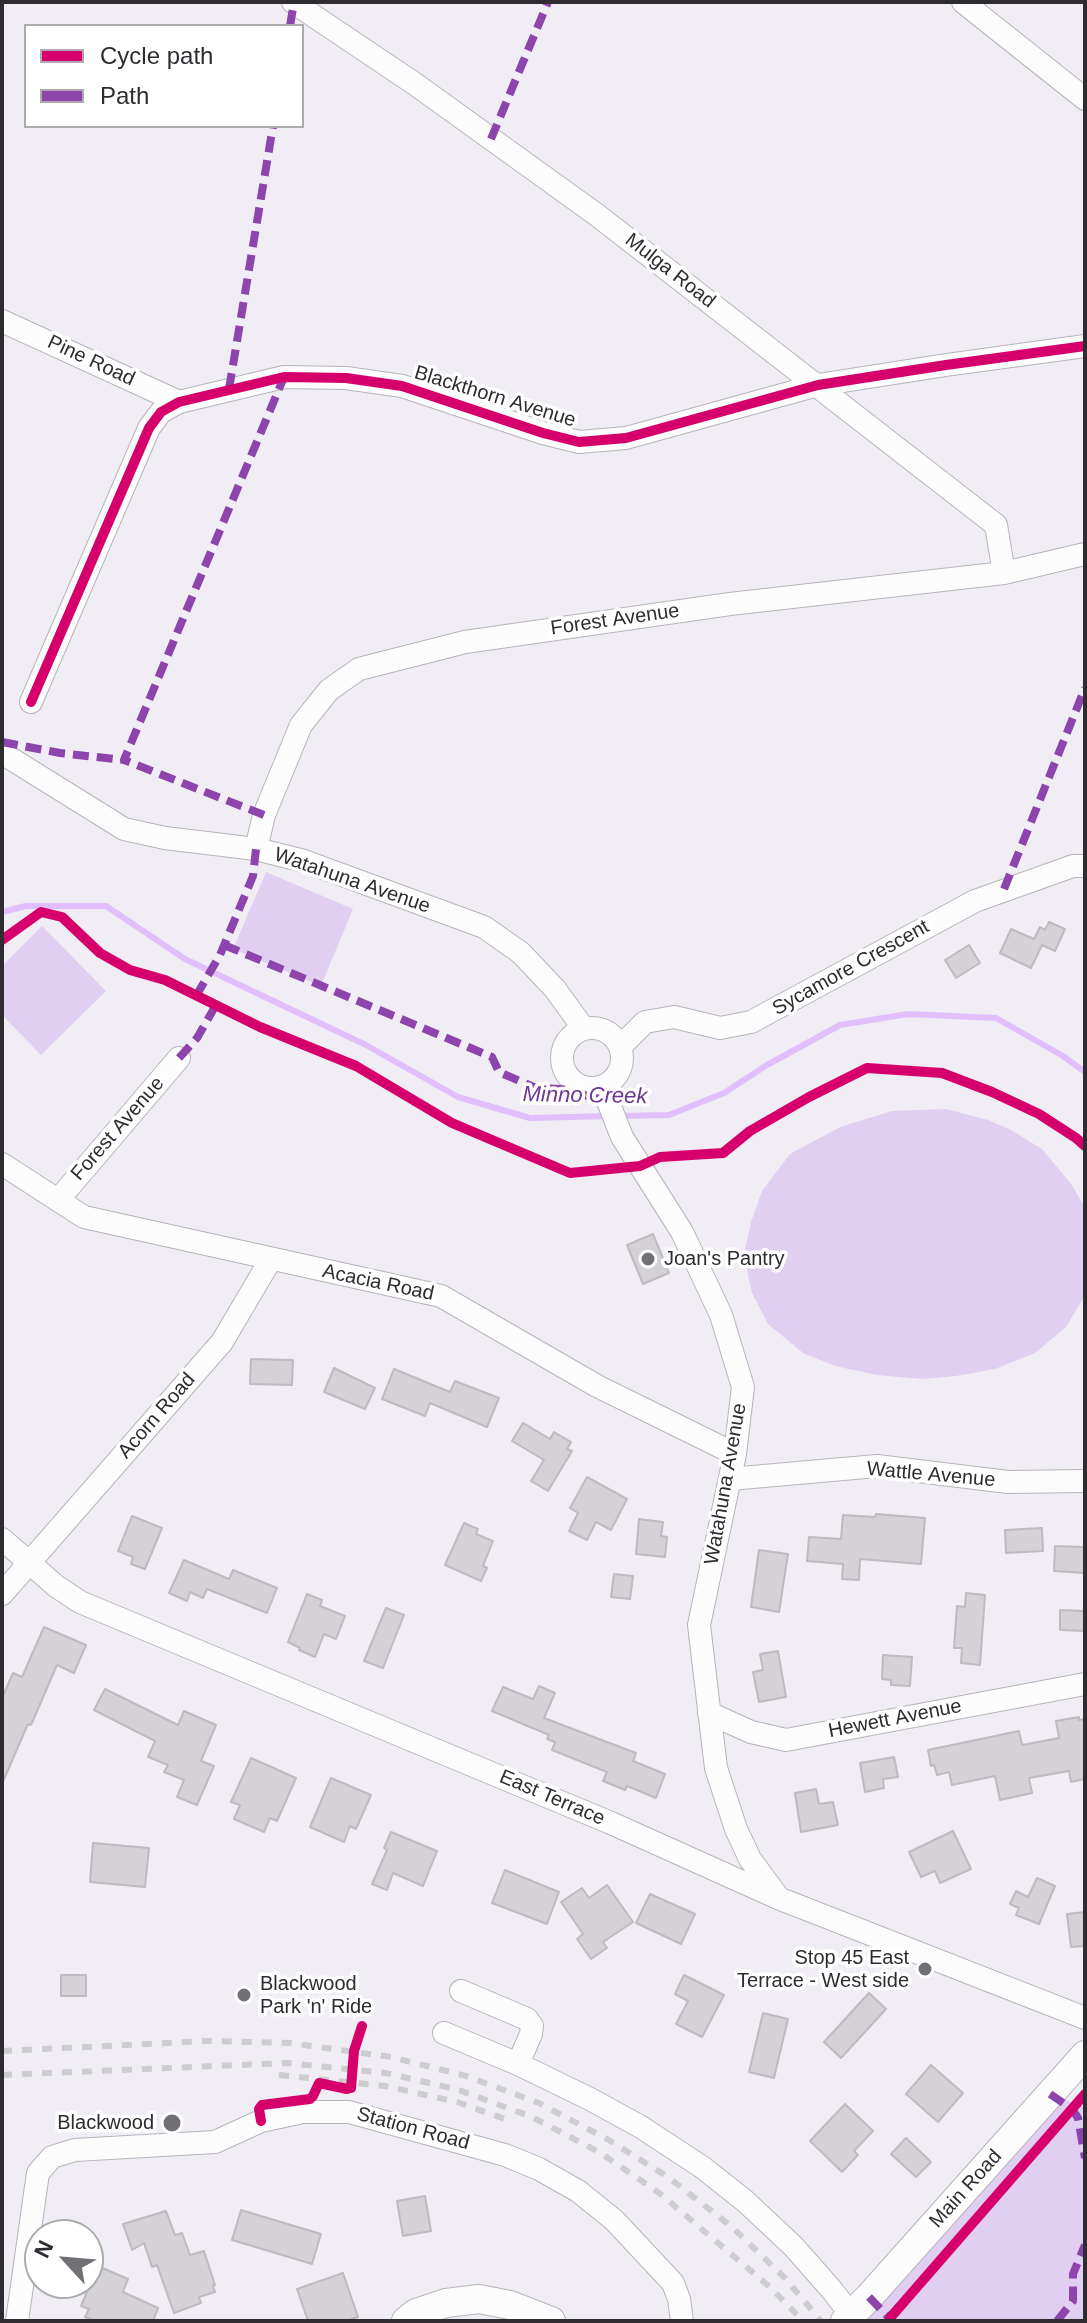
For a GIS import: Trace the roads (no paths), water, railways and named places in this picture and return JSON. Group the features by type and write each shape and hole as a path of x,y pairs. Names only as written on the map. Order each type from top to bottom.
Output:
{"main road":[{"name":"Main Road","path":"848,2318 1085,2055"},
{"path":"406,2321 416,2313 446,2303 479,2299 510,2305 551,2321"}],"street":[{"name":"Mulga Road","path":"293,2 415,84 597,215 996,525 1004,573"},
{"path":"963,2 1085,99"},
{"name":"Pine Road","path":"2,321 179,402"},
{"name":"Blackthorn Avenue","path":"31,702 149,428 161,412 179,402 284,377 346,378 402,386 579,442 626,438 818,385 1085,346"},
{"name":"Forest Avenue","path":"256,849 264,815 301,725 329,690 359,669 481,640 730,604 1004,573 1085,554"},
{"name":"Watahuna Avenue","path":"2,753 124,829 165,838 256,849 304,861 484,927 521,953 555,989 584,1029"},
{"name":"Sycamore Crescent","path":"620,1047 645,1022 674,1017 720,1028 751,1022 975,901 1073,866 1085,866"},
{"path":"584,1029 605,1030 620,1047 621,1068 606,1095 573,1081 564,1069 564,1048 569,1039 584,1029"},
{"name":"Forest Avenue","path":"58,1200 179,1058"},
{"name":"Watahuna Avenue","path":"606,1095 619,1128 682,1232 721,1315 743,1387 735,1454 699,1625 716,1768 736,1829 750,1859 778,1898"},
{"name":"Acacia Road","path":"2,1164 84,1217 441,1296 597,1386 735,1454"},
{"name":"Acorn Road","path":"2,1594 222,1342 271,1259"},
{"name":"Wattle Avenue","path":"730,1479 877,1466 1008,1482 1085,1481"},
{"name":"East Terrace","path":"2,1539 56,1586 80,1602 611,1823 778,1898 1085,2018"},
{"name":"Hewett Avenue","path":"709,1713 751,1732 786,1740 1085,1684"},
{"path":"461,1991 527,2019 532,2026 531,2034 518,2064"},
{"path":"444,2033 518,2064 641,2127 702,2167 745,2201 793,2246 831,2289 848,2318"},
{"name":"Station Road","path":"17,2321 38,2173 52,2157 75,2150 215,2142 261,2121 303,2112 349,2112 505,2155 539,2169 578,2191 614,2220 673,2283 682,2321"}],"waterway":[{"name":"Minno Creek","path":"2,912 26,906 106,906 185,959 366,1045 458,1097 530,1118 610,1116"},
{"name":"Minno Creek","path":"621,1116 669,1115 724,1093 767,1065 840,1025 908,1014 996,1018 1085,1072"}],"railway":[{"path":"2,2051 209,2041 290,2043 391,2057 466,2076 539,2103 607,2139 668,2177 732,2227 784,2277 821,2321"},
{"path":"2,2075 288,2063 386,2073 459,2090 532,2117 599,2152 658,2192 771,2288 803,2321"},
{"path":"279,2075 385,2086 457,2102 505,2119"}],"place":[{"name":"Joan's Pantry","path":"648,1259"},
{"name":"Stop 45 East Terrace - West side","path":"925,1969"},
{"name":"Blackwood Park 'n' Ride","path":"244,1995"},
{"name":"Blackwood","path":"172,2123"}]}
